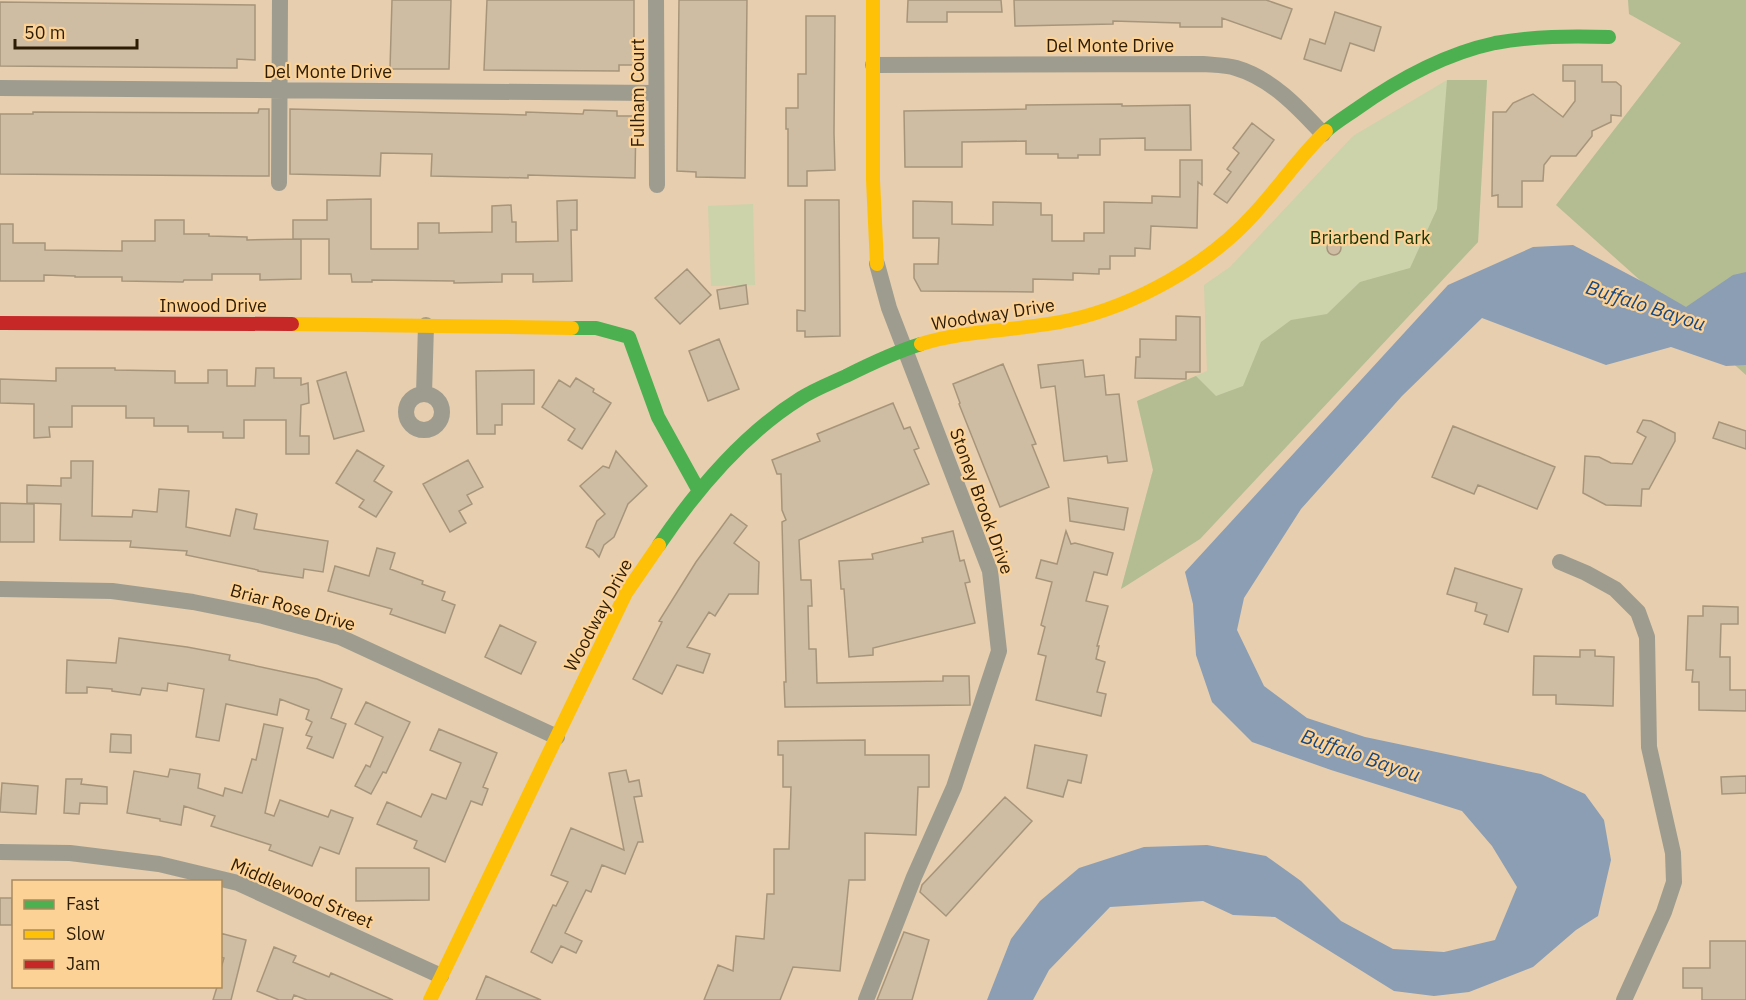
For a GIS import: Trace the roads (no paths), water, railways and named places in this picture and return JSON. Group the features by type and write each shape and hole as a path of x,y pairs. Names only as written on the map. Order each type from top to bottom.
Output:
{"street":[{"path":"279,183 280,0"},
{"name":"Fulham Court","path":"656,0 657,185"},
{"name":"Stoney Brook Drive","path":"866,1000 914,877 954,787 999,651 990,571 904,350 877,264 873,180 873,0"},
{"name":"Woodway Drive","path":"430,1000 626,593 663,537 699,491 732,453 761,428 801,398 872,362 904,350 937,339 1019,329 1086,317 1154,289 1205,257 1244,225 1323,134 1372,98 1421,69 1475,49 1522,39 1563,35 1609,37"},
{"name":"Del Monte Drive","path":"873,65 1203,64 1236,68 1264,81 1298,107 1323,134"},
{"name":"Del Monte Drive","path":"0,88 656,93"},
{"name":"Inwood Drive","path":"0,324 426,325 596,328 629,337 658,417 699,491"},
{"path":"424,394 426,325"},
{"path":"1560,562 1615,589 1638,612 1647,637 1649,747 1673,853 1674,882 1664,912 1624,1000"},
{"name":"Briar Rose Drive","path":"0,589 112,591 193,602 263,616 340,637 557,737"},
{"name":"Middlewood Street","path":"0,852 70,853 159,864 238,883 441,976"}],"water":[{"name":"Buffalo Bayou","path":"1573,245 1686,307 1733,275 1746,272 1746,365 1726,366 1671,347 1606,365 1482,318 1402,396 1301,509 1244,598 1237,630 1264,686 1307,718 1365,737 1541,774 1585,794 1604,820 1611,860 1598,916 1576,930 1533,967 1469,992 1434,996 1394,991 1275,917 1233,915 1203,901 1110,907 1049,970 1033,1000 987,1000 1011,939 1040,901 1079,868 1144,847 1207,845 1266,856 1301,881 1341,921 1393,949 1444,952 1495,940 1517,887 1492,846 1462,811 1331,770 1252,742 1212,702 1196,655 1193,604 1185,572 1448,285 1533,247"}],"park label":[{"name":"Briarbend Park","path":"1370,237"}]}
